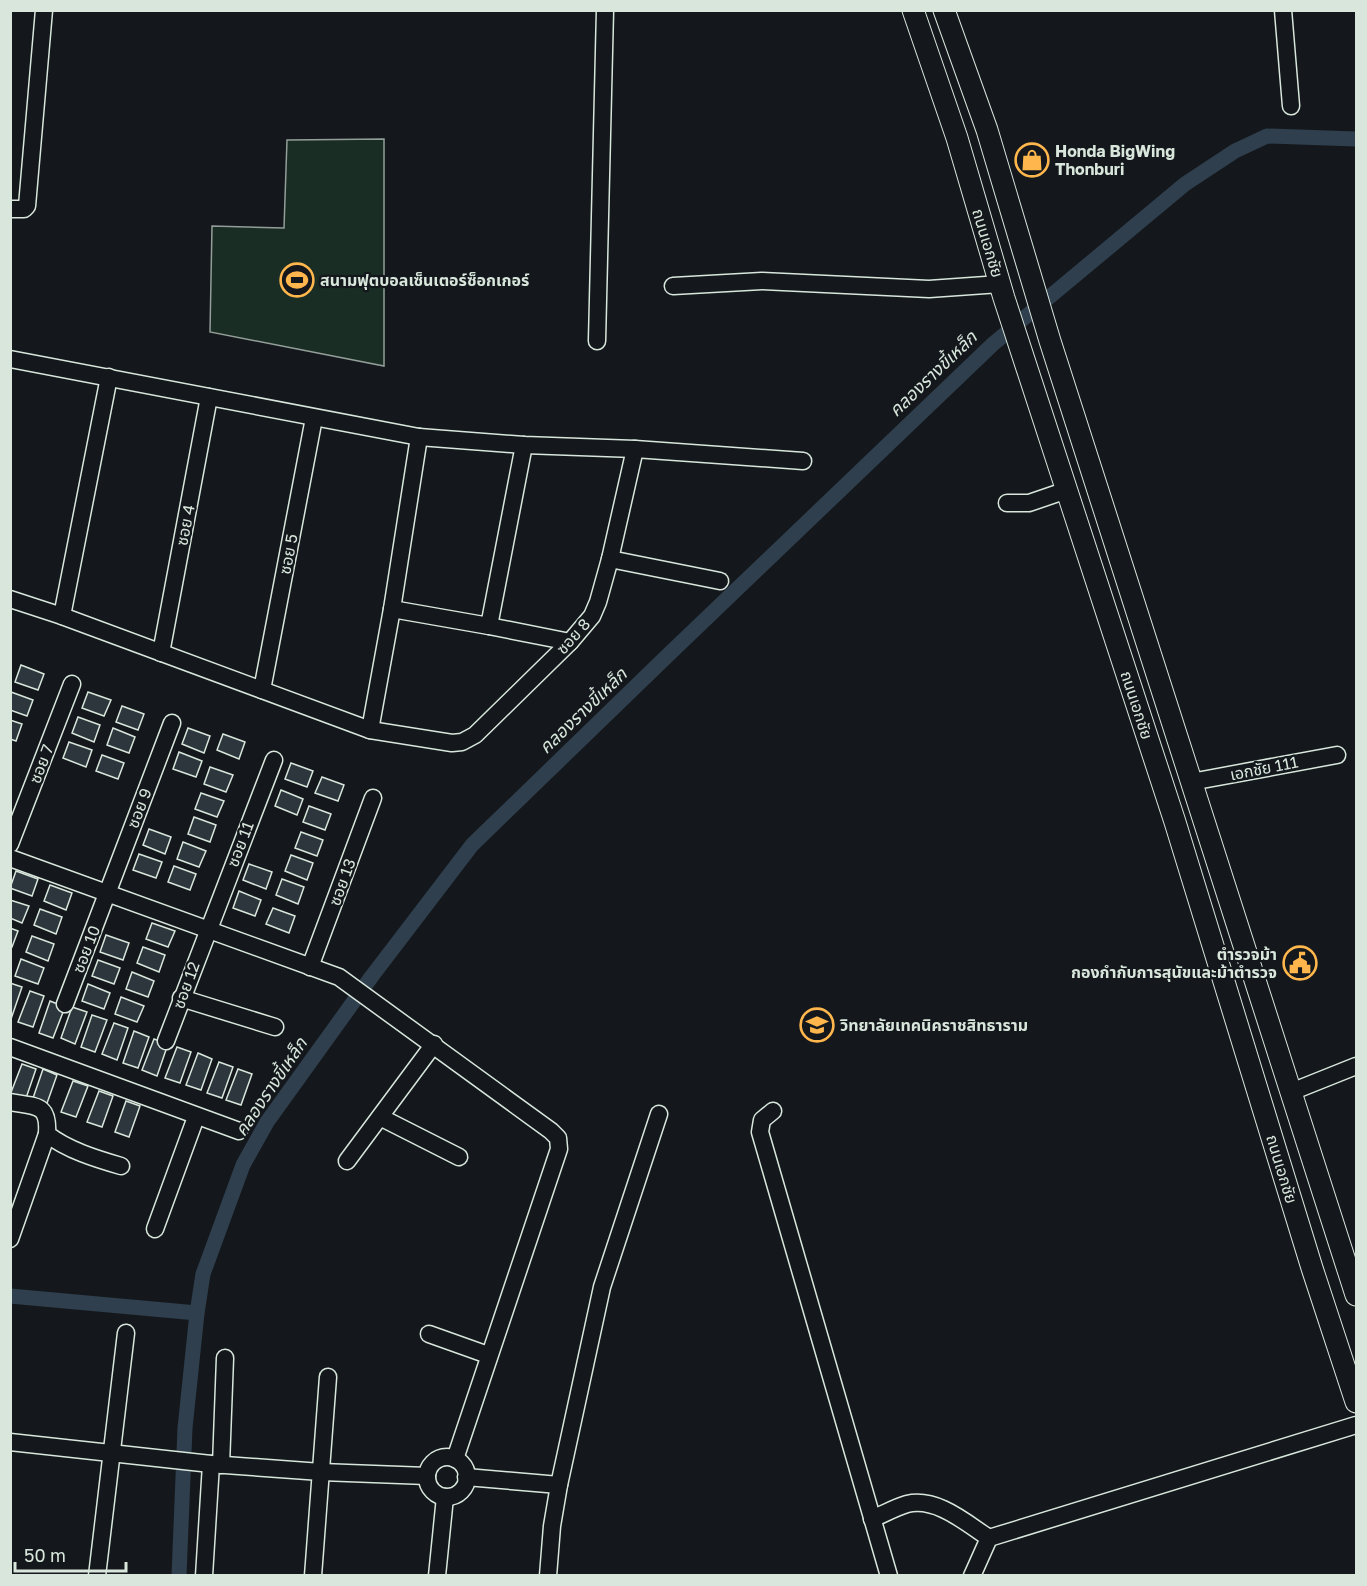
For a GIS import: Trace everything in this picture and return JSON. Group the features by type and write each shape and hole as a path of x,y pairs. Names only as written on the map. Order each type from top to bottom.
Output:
{"main road":[{"name":"ถนนเอกชัย","path":"913,10 957,138 1002,291 1175,822 1312,1268 1356,1402"},
{"name":"ถนนเอกชัย","path":"944,10 987,130 1050,341 1356,1295"}],"street":[{"path":"10,209 24,209 27,206 44,10"},
{"path":"597,341 605,10"},
{"path":"1283,10 1291,106"},
{"path":"673,286 762,281 1002,291"},
{"path":"10,359 419,437 803,461"},
{"path":"62,616 109,377"},
{"name":"ซอย 4","path":"161,653 209,397"},
{"name":"ซอย 5","path":"262,690 314,418"},
{"path":"10,599 62,616 370,730 419,437"},
{"path":"489,626 524,445"},
{"name":"ซอย 8","path":"370,730 452,743 462,742 474,735 570,642 592,616 598,602 635,449"},
{"path":"1007,504 1029,502 1067,490"},
{"path":"610,560 720,581"},
{"path":"392,609 570,642"},
{"name":"ซอย 7","path":"10,844 72,684"},
{"name":"ซอย 9","path":"107,893 172,723"},
{"name":"เอกชัย 111","path":"1191,782 1337,755"},
{"name":"ซอย 11","path":"207,929 274,760"},
{"name":"ซอย 13","path":"310,967 373,798"},
{"path":"10,858 339,977 434,1044 558,1138 559,1149 455,1459"},
{"name":"ซอย 10","path":"64,1004 107,893"},
{"name":"ซอย 12","path":"166,1041 207,929"},
{"path":"181,998 275,1027"},
{"path":"347,1161 434,1044"},
{"path":"10,1047 238,1131"},
{"path":"1291,1092 1356,1066"},
{"path":"10,1102 40,1107 45,1111 48,1120 47,1134 10,1239"},
{"path":"773,1111 762,1120 759,1125 760,1132 889,1575"},
{"path":"548,1575 552,1526 559,1485 602,1287 659,1114"},
{"path":"156,1229 196,1117"},
{"path":"380,1117 459,1157"},
{"path":"47,1134 99,1160 121,1166"},
{"path":"97,1575 126,1333"},
{"path":"429,1334 488,1355"},
{"path":"204,1575 225,1358"},
{"path":"313,1575 327,1377"},
{"path":"972,1575 989,1538 1356,1425"},
{"path":"10,1442 213,1464 321,1472 427,1476"},
{"path":"441,1458 455,1459 462,1465 466,1477 464,1487 459,1492 445,1497 431,1489 427,1476 434,1461 441,1458"},
{"path":"466,1477 559,1485"},
{"path":"437,1575 445,1497"},
{"path":"872,1519 909,1504 928,1504 949,1512 989,1538"}],"green space":[{"name":"สนามฟุตบอลเซ็นเตอร์ซ็อกเกอร์","path":"384,139 384,366 210,332 212,226 284,228 287,140"}],"building":[{"path":"21,665 44,674 38,690 15,682"},
{"path":"11,692 33,700 27,716 10,710"},
{"path":"88,692 111,700 104,716 82,708"},
{"path":"122,706 144,714 138,730 116,722"},
{"path":"78,717 100,725 94,742 72,733"},
{"path":"10,720 22,724 16,741 10,739"},
{"path":"113,728 135,737 129,753 107,745"},
{"path":"188,728 210,736 204,753 182,744"},
{"path":"223,734 245,742 239,759 217,750"},
{"path":"69,742 92,750 86,767 63,758"},
{"path":"179,752 202,761 196,777 173,769"},
{"path":"102,755 124,763 118,779 96,771"},
{"path":"291,763 313,771 307,787 285,779"},
{"path":"210,767 233,775 226,792 204,784"},
{"path":"322,777 344,785 338,801 315,793"},
{"path":"281,790 303,799 297,815 275,806"},
{"path":"201,793 224,801 217,817 195,809"},
{"path":"309,806 331,814 325,830 303,822"},
{"path":"194,817 216,825 210,842 188,834"},
{"path":"149,829 171,837 165,854 143,845"},
{"path":"301,832 323,840 317,856 295,848"},
{"path":"183,842 206,851 199,867 177,859"},
{"path":"139,854 162,862 156,878 133,870"},
{"path":"291,855 313,863 307,880 285,871"},
{"path":"249,864 272,872 266,889 243,880"},
{"path":"174,866 196,874 190,890 168,882"},
{"path":"16,871 38,879 32,896 10,888"},
{"path":"282,879 304,887 298,904 276,895"},
{"path":"50,885 72,893 66,910 44,901"},
{"path":"239,891 261,900 255,916 233,908"},
{"path":"10,900 29,906 22,923 10,918"},
{"path":"273,908 295,916 289,933 266,924"},
{"path":"40,909 62,917 56,934 34,925"},
{"path":"152,923 175,931 168,947 146,939"},
{"path":"10,928 18,931 12,947 10,946"},
{"path":"106,935 129,943 123,960 100,952"},
{"path":"32,936 54,944 48,961 26,952"},
{"path":"143,947 165,955 159,972 137,963"},
{"path":"21,959 44,968 38,984 15,976"},
{"path":"98,960 120,968 114,984 92,976"},
{"path":"132,972 154,981 148,997 126,989"},
{"path":"10,983 22,987 11,1019 10,1018"},
{"path":"88,984 110,993 104,1009 82,1001"},
{"path":"30,991 44,996 33,1027 18,1022"},
{"path":"121,997 144,1006 137,1022 115,1014"},
{"path":"50,1001 65,1007 53,1038 39,1033"},
{"path":"72,1007 87,1012 75,1044 61,1038"},
{"path":"92,1015 107,1020 95,1052 81,1047"},
{"path":"114,1023 128,1028 117,1060 102,1054"},
{"path":"134,1031 149,1037 138,1068 123,1063"},
{"path":"154,1039 168,1044 157,1076 142,1070"},
{"path":"177,1047 191,1052 180,1083 165,1078"},
{"path":"198,1053 212,1059 201,1090 186,1085"},
{"path":"219,1062 233,1067 222,1098 207,1093"},
{"path":"22,1064 36,1069 25,1101 10,1095"},
{"path":"43,1069 57,1075 46,1106 32,1101"},
{"path":"238,1069 252,1074 241,1105 226,1100"},
{"path":"73,1081 88,1086 76,1117 61,1112"},
{"path":"99,1091 113,1096 102,1127 87,1122"},
{"path":"126,1101 140,1106 129,1137 115,1132"}],"waterway":[{"name":"คลองรางขี้เหล็ก","path":"179,1576 185,1428 203,1274 243,1165 267,1122 372,976 472,845 993,344 1185,184 1235,151 1267,136 1356,139"},
{"path":"10,1296 197,1313"}],"place":[{"name":"Honda BigWing Thonburi","path":"1032,160"},
{"name":"สนามฟุตบอลเซ็นเตอร์ซ็อกเกอร์","path":"297,280"},
{"name":"ตำรวจม้า กองกำกับการสุนัขและม้าตำรวจ","path":"1300,963"},
{"name":"วิทยาลัยเทคนิคราชสิทธาราม","path":"817,1025"}]}
